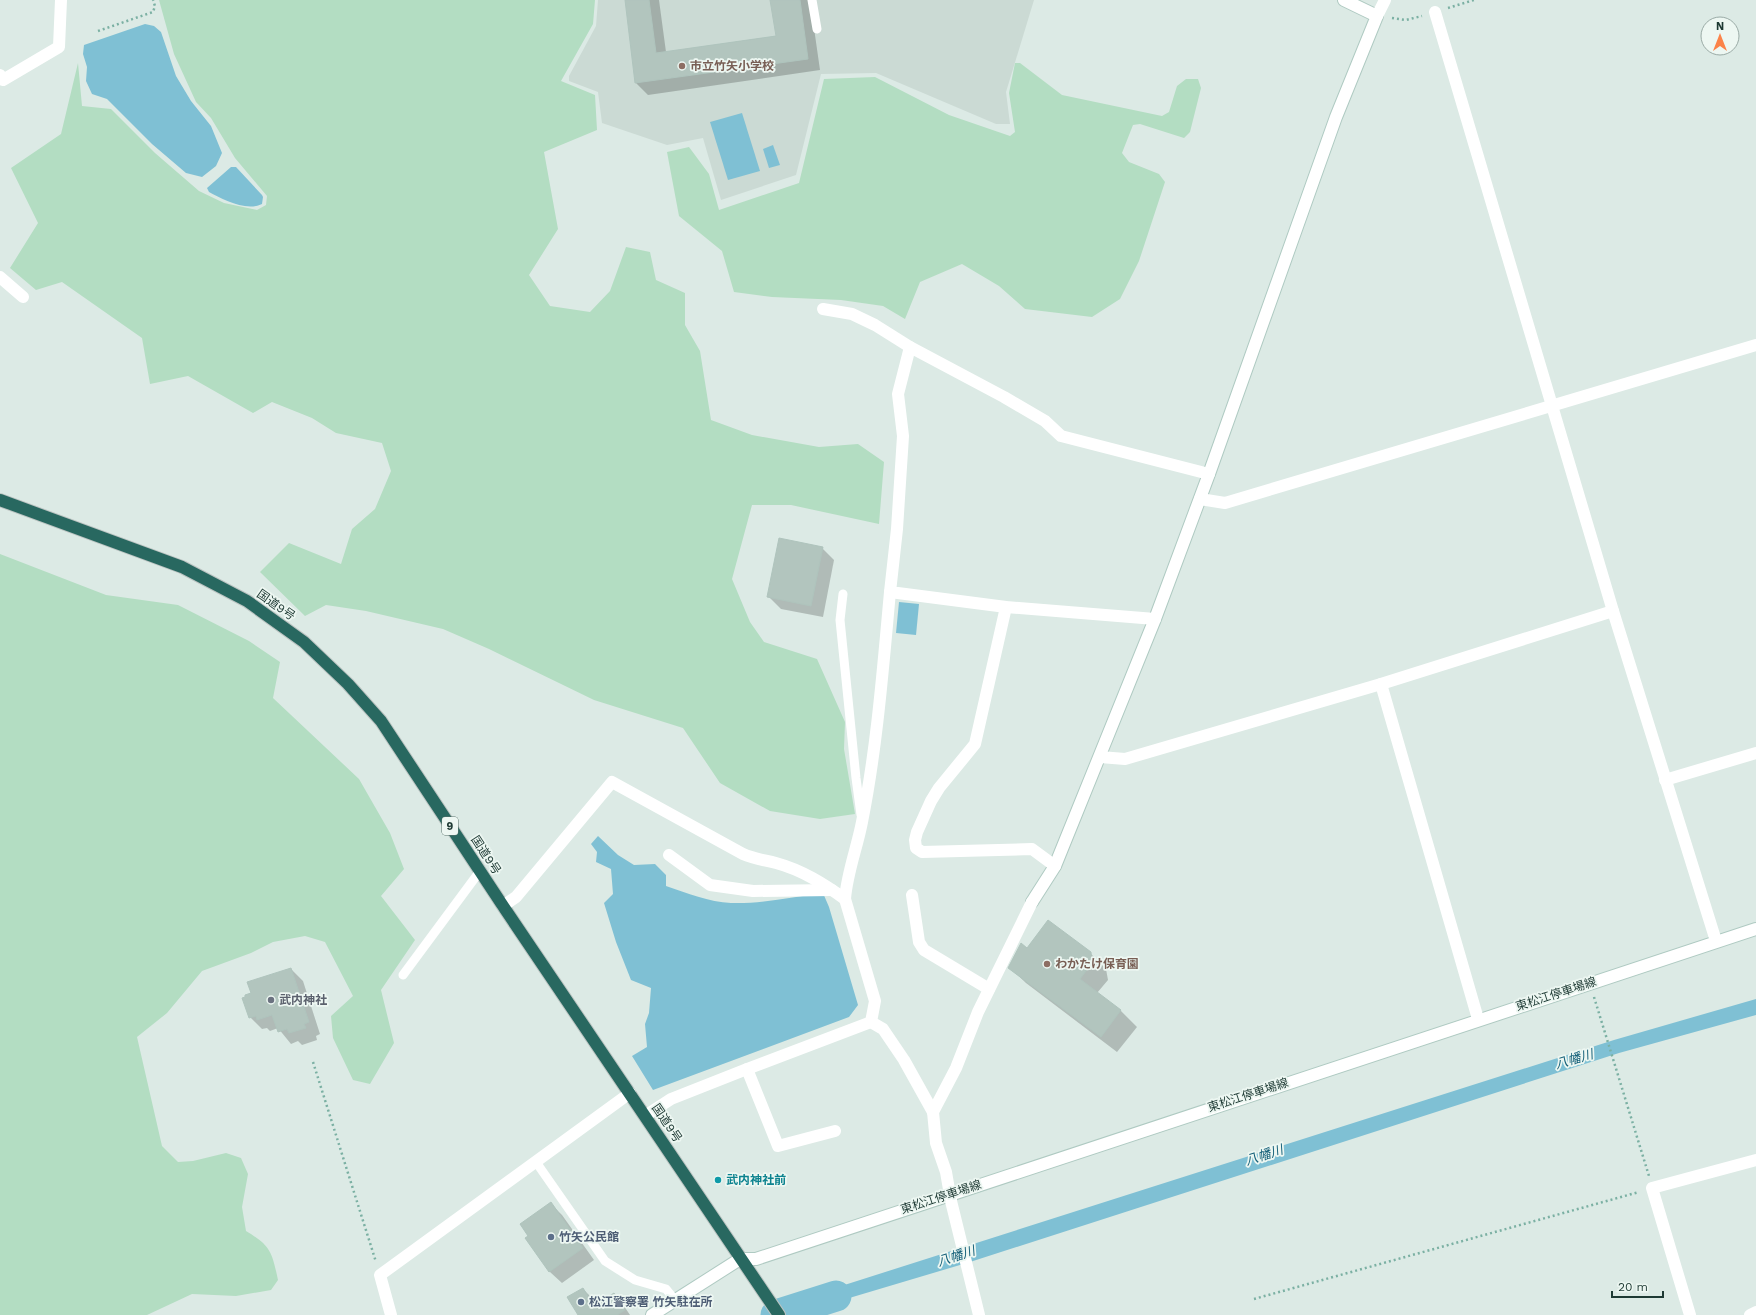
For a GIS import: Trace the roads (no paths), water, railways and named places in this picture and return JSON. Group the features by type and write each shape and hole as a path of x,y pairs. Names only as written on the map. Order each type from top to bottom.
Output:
{"highway":[{"name":"国道9号","path":"0,500 182,566 247,601 304,642 348,684 381,721 503,906 779,1315"}],"street":[{"path":"0,75 3,80 59,48 61,0"},
{"path":"1344,0 1378,16"},
{"path":"933,1112 956,1068 978,1012 1032,902 1055,866 1100,757 1155,619 1200,500 1336,117 1384,0"},
{"path":"1435,12 1552,407 1665,780 1716,941"},
{"path":"0,277 23,297"},
{"path":"824,309 852,314 875,325 910,347 1045,421 1061,436 1209,474"},
{"path":"1200,500 1225,503 1552,407 1756,345"},
{"path":"871,1022 875,1001 845,899 846,887 862,822 878,709 897,529 903,436 898,394 910,347"},
{"path":"890,592 1006,607 1155,619"},
{"path":"1006,607 975,744 939,788 931,801 917,832 915,840 916,848 922,852 1032,849 1055,866"},
{"path":"1100,757 1125,759 1380,684 1614,611"},
{"path":"1380,684 1478,1019"},
{"path":"1665,780 1756,753"},
{"path":"503,906 516,897 612,782 743,854 758,860 776,863 799,871 845,899"},
{"path":"669,855 710,885 753,891 832,890"},
{"path":"912,896 918,937 924,950 990,989"},
{"name":"東松江停車場線","path":"740,1259 756,1259 1478,1019 1756,929"},
{"path":"645,1116 671,1100 747,1069 871,1022"},
{"path":"871,1022 882,1029 887,1035 904,1060 933,1112 935,1137 946,1172 961,1244 979,1315"},
{"path":"747,1069 778,1146 835,1131"},
{"path":"391,1315 380,1275 630,1094"},
{"path":"1690,1315 1652,1188 1756,1160"},
{"path":"652,1315 740,1259"},
{"path":"1750,1315 1756,1312"}],"lane":[{"path":"812,0 816,29"},
{"path":"844,594 840,620 856,778 862,822"},
{"path":"403,975 480,871"},
{"path":"536,1162 605,1261 635,1280 666,1289 675,1300"}],"water":[{"path":"145,24 154,26 161,32 176,76 191,101 211,126 222,153 216,166 202,177 186,173 152,144 107,99 92,94 86,81 87,67 83,54 84,45"},
{"path":"742,113 760,171 728,180 710,122"},
{"path":"773,145 780,165 769,168 763,149"},
{"path":"231,167 236,167 262,195 262,204 256,206 242,206 234,204 209,192 207,188"},
{"path":"899,602 919,604 916,635 896,633"},
{"path":"598,836 618,855 634,865 655,864 666,875 666,886 706,899 731,903 743,903 777,900 823,893 829,907 858,1005 849,1017 653,1090 632,1056 647,1047 645,1024 649,1013 651,988 631,980 616,942 604,903 613,894 611,869 596,862 597,852 591,844"},
{"path":"1756,999 1756,1015 1619,1053 970,1262 799,1313 791,1302 1614,1040"}],"waterway":[{"name":"八幡川","path":"776,1315 836,1296"}],"place":[{"name":"市立竹矢小学校","path":"682,66"},
{"name":"わかたけ保育園","path":"1047,964"},
{"name":"武内神社","path":"271,1000"},
{"name":"武内神社前","path":"718,1180"},
{"name":"竹矢公民館","path":"551,1237"},
{"name":"松江警察署 竹矢駐在所","path":"581,1302"}]}
